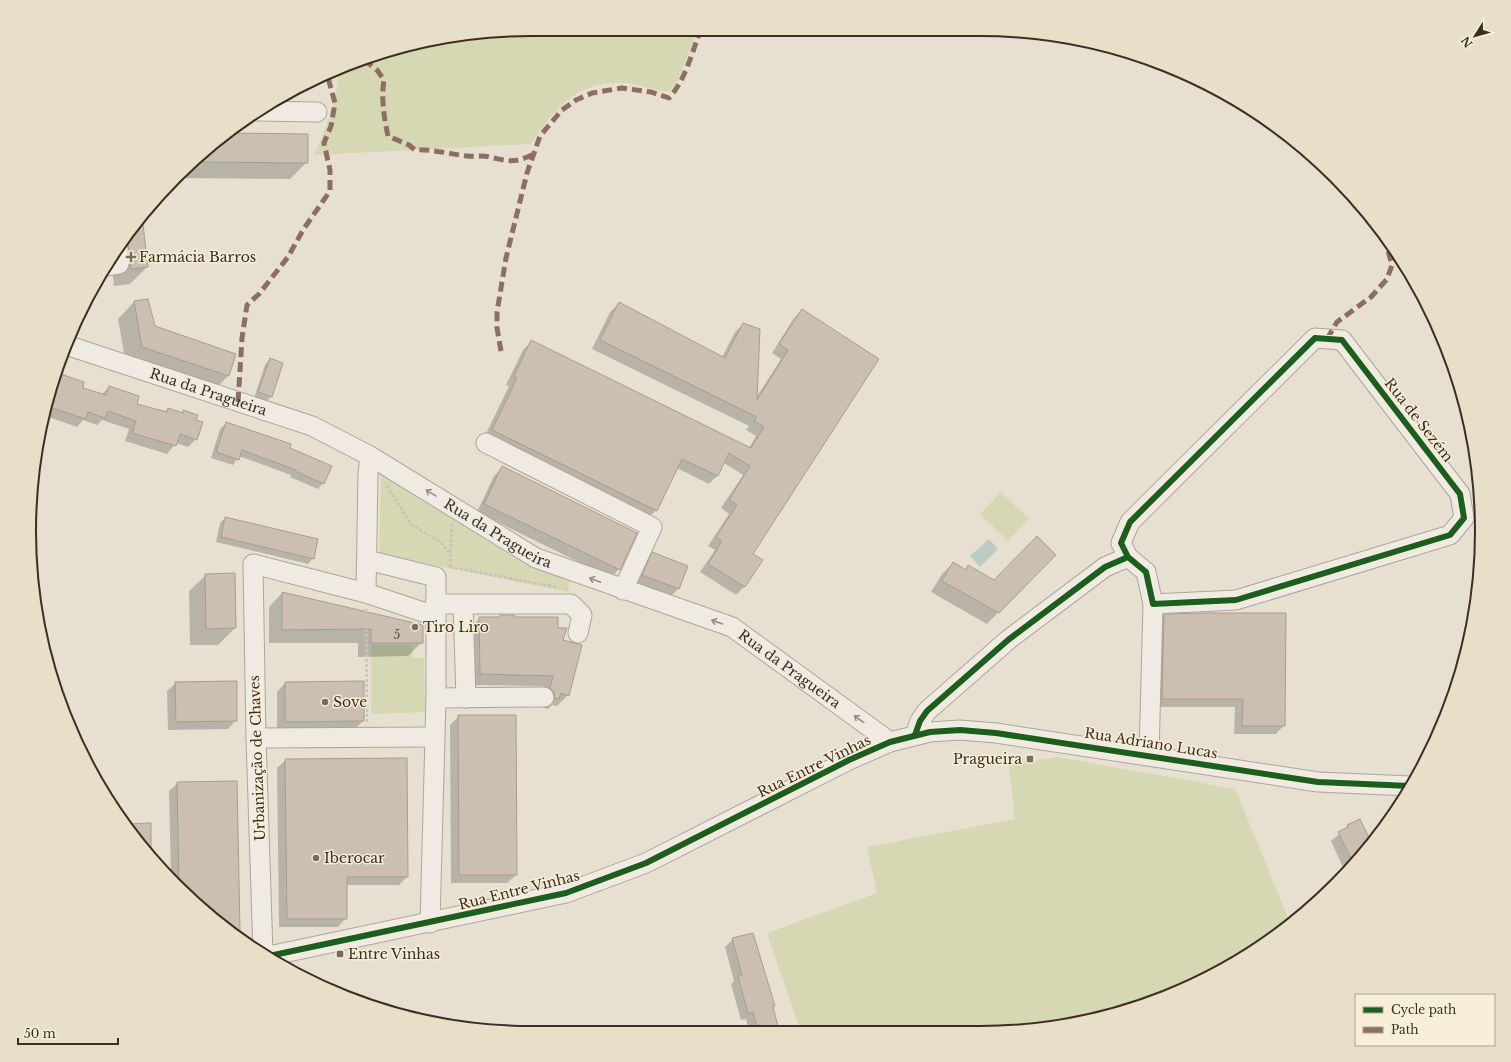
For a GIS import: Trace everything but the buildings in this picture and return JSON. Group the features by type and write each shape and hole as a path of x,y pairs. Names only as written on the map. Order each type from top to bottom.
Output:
{"street":[{"path":"268,111 317,112"},
{"path":"113,265 119,264 119,257"},
{"name":"Rua da Pragueira","path":"76,338 91,352"},
{"name":"Rua de Sezém","path":"1128,557 1121,543 1130,522 1315,338 1342,340 1460,494 1464,518 1450,535 1236,600 1153,604"},
{"name":"Rua da Pragueira","path":"72,347 312,426 369,465 453,508 536,558 623,590 732,627 890,742"},
{"path":"486,443 652,527 623,590"},
{"path":"369,465 366,593 435,610 463,604 571,604 582,615 578,633"},
{"path":"915,735 920,721 927,710 1008,640 1105,567 1128,557 1146,572 1153,604 1149,755"},
{"path":"367,560 443,572 435,610 436,698 430,923"},
{"name":"Urbanização de Chaves","path":"263,947 256,738 253,564 366,593"},
{"path":"463,604 466,698"},
{"path":"436,698 544,697"},
{"name":"Rua Adriano Lucas","path":"890,742 930,732 960,730 996,733 1149,755 1318,782 1404,786"},
{"path":"256,738 434,738"},
{"name":"Rua Entre Vinhas","path":"275,955 566,893 646,863 849,760 890,742"}],"path":[{"path":"369,465 385,483 411,524 440,542 451,554"},
{"path":"453,508 451,554 443,572 563,588"},
{"path":"366,593 368,737"}],"green space":[{"path":"531,36 695,36 678,80 669,91 626,83 609,83 594,86 581,91 559,108 531,144 314,155 331,113 338,76 372,62 403,53 466,40"},
{"path":"381,474 519,555 570,580 568,592 379,554"},
{"path":"1001,492 1029,519 1008,541 980,514"},
{"path":"371,645 412,645 413,658 424,658 425,712 371,714"},
{"path":"1058,757 1235,789 1288,918 1255,943 1228,960 1199,975 1139,1000 1077,1016 1045,1022 1012,1025 799,1026 767,933 877,893 867,847 1015,819 1009,764"}],"shaded area":[{"path":"989,539 998,549 980,567 970,556"}],"marked path":[{"path":"501,351 497,328 497,312 506,258 527,173 540,136 562,110 576,100 592,93 622,88 651,92 669,98 675,91 684,74 698,36"},
{"path":"368,63 377,70 384,80 383,108 388,136 409,145 415,150 470,156 486,156 512,161 534,154"},
{"path":"238,402 242,338 247,305 259,294 288,257 303,230 330,191 330,170 324,143 331,126 335,103 329,80"},
{"path":"1327,339 1337,322 1371,297 1387,279 1392,265 1388,250"}],"cycle path":[{"path":"915,735 920,721 927,711 1008,640 1105,567 1128,557 1146,572 1153,604 1236,600 1450,535 1464,518 1460,494 1342,340 1315,338 1130,522 1121,543 1128,557"},
{"path":"275,955 566,893 646,863 849,760 890,742 930,732 960,730 996,733 1318,782 1404,786"}],"place":[{"name":"Farmácia Barros","path":"131,257"},
{"name":"Tiro Liro","path":"415,627"},
{"name":"Sove","path":"325,702"},
{"name":"Pragueira","path":"1030,759"},
{"name":"Iberocar","path":"316,858"},
{"name":"Entre Vinhas","path":"340,954"}]}
